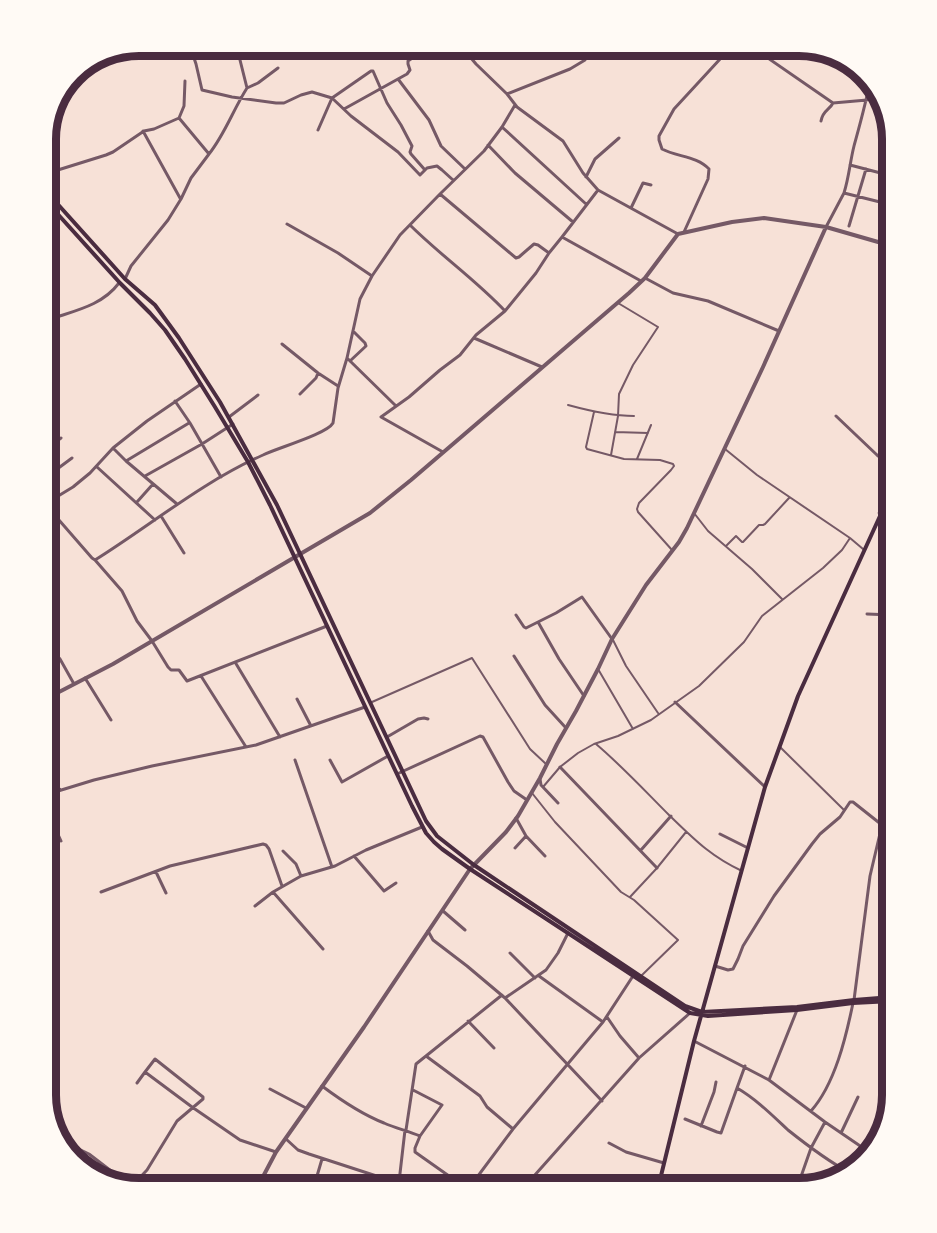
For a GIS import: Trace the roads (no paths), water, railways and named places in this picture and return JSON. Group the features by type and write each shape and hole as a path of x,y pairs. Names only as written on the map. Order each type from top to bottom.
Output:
{"main road":[{"path":"56,202 125,279 155,305 179,338 229,417 422,827 434,842 470,869 690,1013 797,1010 854,1001 882,1000"},
{"path":"56,212 141,303 174,342 277,505 432,831 474,865 636,977 701,1014 831,1005"},
{"path":"174,342 179,338"},
{"path":"660,1178 693,1041 765,787 798,696 865,551 882,508"},
{"path":"880,516 882,520"},
{"path":"330,632 335,629"}],"street":[{"path":"193,56 202,89 211,93 280,103 312,92 332,98 391,147 420,175 435,166 453,180"},
{"path":"239,56 247,88"},
{"path":"344,109 410,71 408,61 415,56"},
{"path":"469,56 515,105 563,141 586,177 598,190 678,234"},
{"path":"507,94 570,69 584,61 584,56"},
{"path":"684,232 708,179 710,169 695,160 662,149 658,140 674,109 723,56"},
{"path":"765,56 833,103 867,100"},
{"path":"125,279 131,266 168,220 191,178 218,142 247,88 278,68"},
{"path":"318,130 332,98 372,71 387,103 402,125 412,146 411,154 425,170"},
{"path":"398,79 429,120 441,146 465,169"},
{"path":"56,170 113,152 143,131 154,129 179,118 184,106 185,81"},
{"path":"262,1178 276,1152 364,1027 470,869 506,832 516,818 532,793 612,639 646,585 683,535 725,449 826,227 844,193 868,92"},
{"path":"821,120 825,111 833,103"},
{"path":"95,560 221,477 250,461 331,427 338,386 348,360 360,299 372,276 400,236 488,146 515,105"},
{"path":"179,118 209,154"},
{"path":"502,127 586,204"},
{"path":"143,131 181,199"},
{"path":"586,177 595,159 619,138"},
{"path":"488,146 515,173 573,222"},
{"path":"850,165 882,173"},
{"path":"849,226 867,169"},
{"path":"632,208 643,183 651,184"},
{"path":"443,452 381,417 460,355 474,338 505,311 598,190"},
{"path":"844,193 882,202"},
{"path":"440,194 516,258 535,244 549,253"},
{"path":"55,694 113,664 370,513 618,303 645,278 678,234 732,222 764,218 826,227 882,243"},
{"path":"287,224 372,276"},
{"path":"410,225 505,311"},
{"path":"562,237 641,281"},
{"path":"645,278 673,293 708,301 779,331"},
{"path":"56,317 94,304 113,291 120,283"},
{"path":"611,456 618,416 618,400 624,382 658,327 618,303"},
{"path":"348,360 366,346 366,343 353,331"},
{"path":"474,338 542,367"},
{"path":"282,344 318,374 338,386"},
{"path":"348,360 396,406"},
{"path":"300,394 318,374"},
{"path":"56,498 73,487 114,448 147,421 201,384"},
{"path":"229,417 258,395"},
{"path":"175,401 221,477"},
{"path":"568,405 618,416 634,416"},
{"path":"594,412 586,448 611,456 666,461 674,465 639,503 637,509 672,550"},
{"path":"836,416 882,459"},
{"path":"126,461 190,423"},
{"path":"145,476 233,424"},
{"path":"638,459 651,425"},
{"path":"615,432 648,433"},
{"path":"56,442 61,438"},
{"path":"114,448 177,504"},
{"path":"725,449 757,475 850,538 865,551"},
{"path":"56,470 72,458"},
{"path":"96,467 155,520"},
{"path":"137,502 153,484"},
{"path":"726,546 736,536 743,542 759,525 765,524 789,498"},
{"path":"694,513 708,531 752,569 782,600"},
{"path":"161,516 184,553"},
{"path":"56,519 122,591 137,621 170,670 179,670 187,681 327,626"},
{"path":"543,787 560,767 578,753 651,720 699,686 744,642 762,616 833,559 850,538"},
{"path":"516,615 525,628 582,597 612,639 626,666 658,713"},
{"path":"867,615 882,615"},
{"path":"538,621 559,659 584,696"},
{"path":"55,654 74,684"},
{"path":"514,656 545,705 566,728"},
{"path":"371,703 472,658 530,749 546,764"},
{"path":"235,662 280,737"},
{"path":"598,669 633,729"},
{"path":"201,676 246,747"},
{"path":"85,678 111,720"},
{"path":"297,699 311,726"},
{"path":"675,702 765,787"},
{"path":"55,792 152,766 246,747 365,707"},
{"path":"387,737 418,719 424,717 428,719"},
{"path":"397,774 482,736 514,791 527,800"},
{"path":"596,744 616,761 686,832 720,860 742,871"},
{"path":"779,746 844,810"},
{"path":"330,760 342,782 388,756"},
{"path":"294,760 332,867"},
{"path":"560,767 657,868"},
{"path":"540,778 541,785 558,803"},
{"path":"55,783 60,790"},
{"path":"475,1178 566,1064 603,1022 636,977 678,940 630,897 621,892 555,822 532,793"},
{"path":"715,966 728,970 733,969 743,946 774,896 816,839 840,817 850,802 882,825 870,876 854,1001 846,1036 828,1086 811,1111"},
{"path":"641,850 671,816"},
{"path":"516,818 526,836 545,856"},
{"path":"255,906 282,886 301,876 332,867 422,827"},
{"path":"55,828 61,841"},
{"path":"630,897 686,832"},
{"path":"720,834 748,848"},
{"path":"515,848 526,836"},
{"path":"101,892 194,860 264,844 282,886"},
{"path":"283,851 296,864 301,876"},
{"path":"354,856 384,891 396,883"},
{"path":"156,872 166,893"},
{"path":"273,892 323,949"},
{"path":"443,911 465,930"},
{"path":"428,931 433,940 503,997 602,1101"},
{"path":"399,1178 416,1064 468,1021 537,977 550,964 568,933"},
{"path":"510,953 537,977 603,1022"},
{"path":"769,1080 797,1010"},
{"path":"532,1178 639,1058 690,1013"},
{"path":"607,1017 639,1058"},
{"path":"468,1021 494,1048"},
{"path":"693,1041 769,1080 862,1147"},
{"path":"426,1056 480,1096 487,1107 513,1129"},
{"path":"137,1083 154,1059 158,1059 203,1097 177,1121 140,1178"},
{"path":"685,1119 721,1133 745,1066"},
{"path":"145,1072 240,1140 276,1152"},
{"path":"701,1126 716,1082"},
{"path":"322,1086 362,1113 420,1136"},
{"path":"737,1088 811,1148 840,1167"},
{"path":"270,1089 306,1108"},
{"path":"413,1090 442,1105 420,1136 416,1153 452,1178"},
{"path":"842,1133 858,1097"},
{"path":"801,1178 811,1148 825,1122"},
{"path":"286,1138 298,1149 321,1159 382,1178"},
{"path":"609,1143 626,1152 664,1163"},
{"path":"74,1147 89,1154 115,1174"},
{"path":"317,1176 321,1159"}]}
